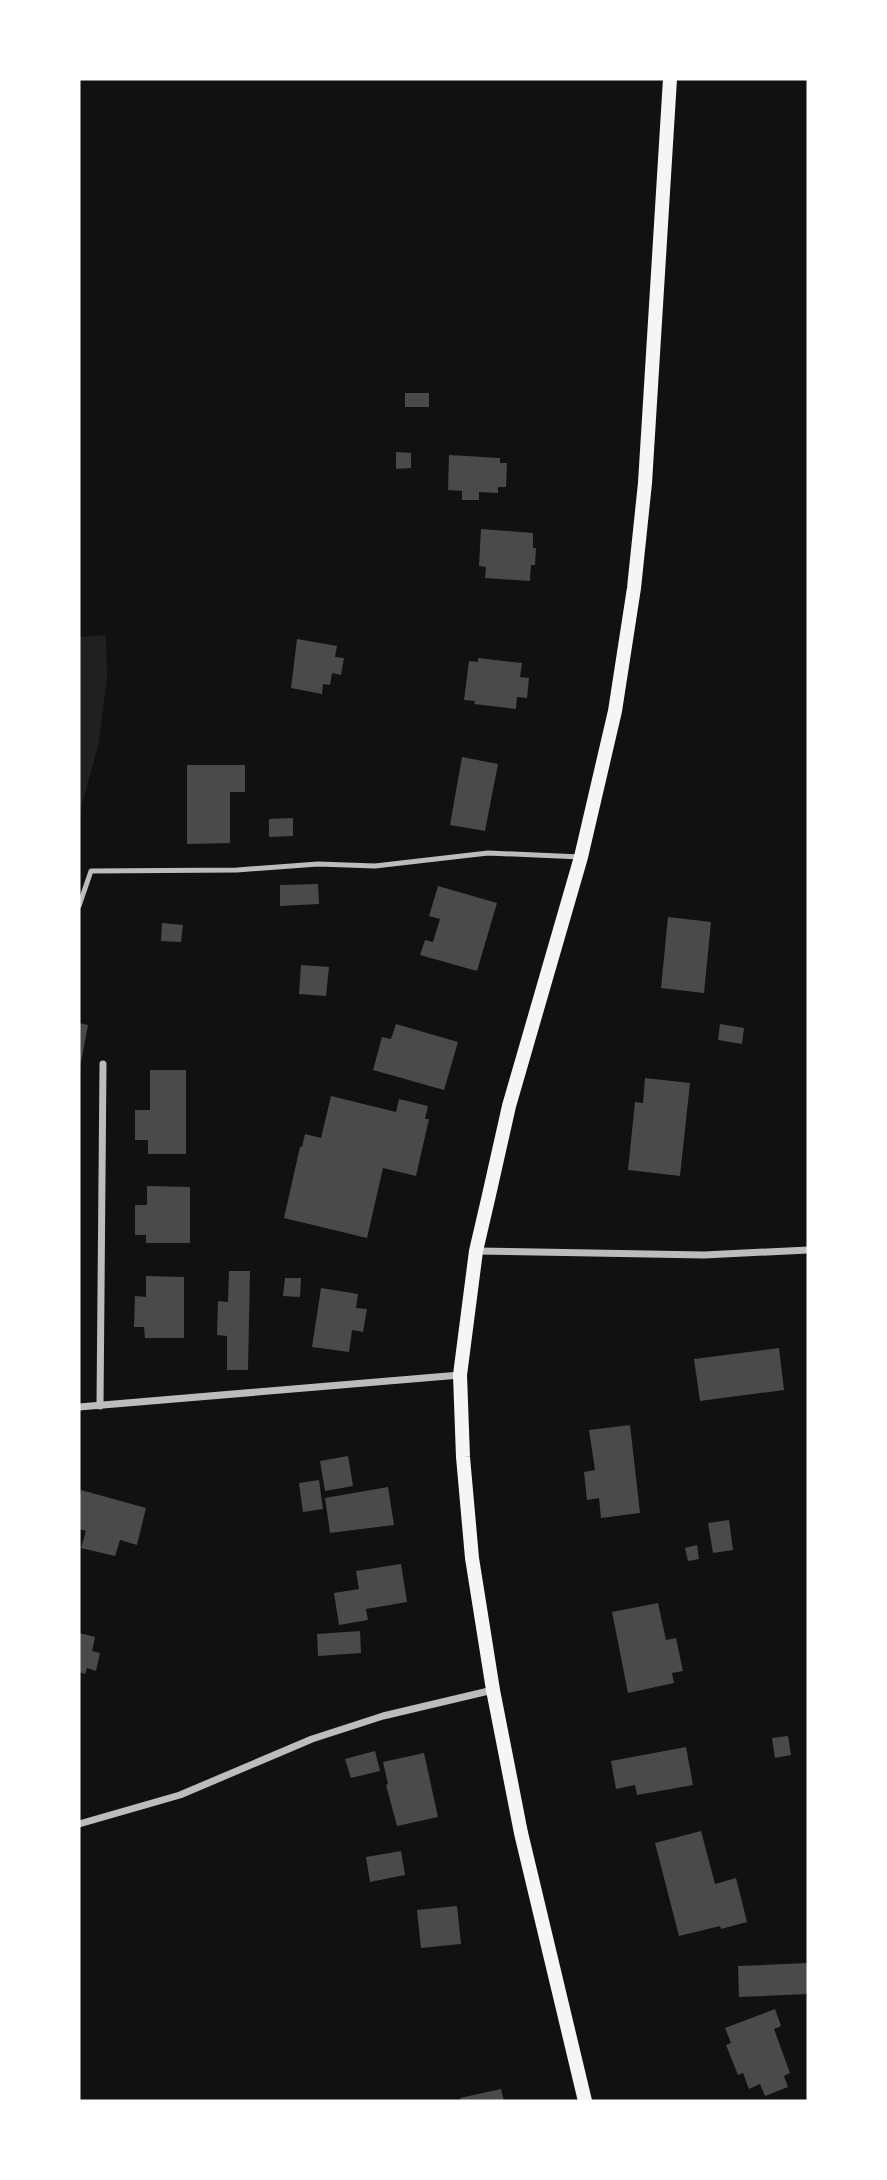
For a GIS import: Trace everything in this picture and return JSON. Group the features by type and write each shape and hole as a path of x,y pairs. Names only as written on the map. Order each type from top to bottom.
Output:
{"main road":[{"path":"585,2101 521,1833 493,1690 472,1558 463,1457 460,1375 476,1251 509,1106 581,857 615,711 634,588 645,483 670,79"}],"street":[{"path":"100,1406 103,1064"},
{"path":"476,1251 704,1255 808,1250"},
{"path":"79,1407 460,1375"},
{"path":"79,1824 180,1795 240,1767 348,1727 493,1690"}],"lane":[{"path":"79,906 91,871 237,870 318,864 375,866 488,853 581,857"}],"shaded area":[{"path":"106,635 107,679 98,746 79,815 79,637"}],"building":[{"path":"405,393 429,393 429,407 405,407"},
{"path":"396,452 411,453 411,468 396,469"},
{"path":"449,455 500,458 500,463 507,463 506,487 498,487 498,493 479,492 479,500 462,500 462,491 448,490"},
{"path":"481,529 533,533 535,565 531,565 530,581 485,578 486,567 479,566"},
{"path":"297,639 337,646 335,657 344,658 341,675 332,673 330,685 323,684 322,694 291,688"},
{"path":"478,658 522,663 520,677 529,678 527,698 517,697 516,709 474,704 475,701 464,700 469,661 478,662"},
{"path":"462,757 498,764 485,831 450,825"},
{"path":"187,765 245,765 245,792 230,792 230,843 187,844"},
{"path":"293,818 293,836 269,837 269,819"},
{"path":"318,884 319,904 280,906 280,885"},
{"path":"438,886 497,903 477,971 420,955 425,940 433,942 440,919 429,916"},
{"path":"668,917 711,922 704,993 661,988"},
{"path":"162,923 183,925 181,942 161,941"},
{"path":"301,965 329,967 326,996 299,994"},
{"path":"79,1023 88,1025 80,1067 79,1067"},
{"path":"396,1024 458,1042 444,1090 373,1070 382,1037 391,1039"},
{"path":"720,1024 744,1028 742,1044 718,1040"},
{"path":"150,1070 186,1070 186,1154 148,1154 148,1140 135,1140 135,1110 150,1110"},
{"path":"645,1078 690,1083 680,1176 628,1170 635,1102 643,1103"},
{"path":"331,1096 396,1112 399,1099 428,1106 425,1119 429,1119 416,1176 383,1168 367,1238 284,1218 305,1134 321,1138"},
{"path":"147,1186 190,1187 190,1243 146,1243 146,1235 135,1235 135,1205 147,1205"},
{"path":"229,1271 250,1271 248,1370 227,1370 227,1336 217,1335 218,1301 228,1302"},
{"path":"146,1276 184,1277 184,1338 145,1338 144,1327 134,1327 135,1296 146,1297"},
{"path":"285,1278 301,1278 300,1297 283,1296"},
{"path":"321,1288 358,1294 356,1308 367,1309 363,1332 352,1330 349,1352 312,1347"},
{"path":"779,1348 784,1390 700,1401 694,1359"},
{"path":"630,1425 640,1513 601,1518 599,1498 587,1500 584,1472 595,1470 589,1430"},
{"path":"348,1456 353,1486 325,1491 320,1461"},
{"path":"319,1480 323,1509 303,1512 299,1483"},
{"path":"388,1487 394,1525 330,1533 325,1498"},
{"path":"81,1490 146,1508 137,1545 120,1540 115,1556 81,1548 86,1531 79,1529"},
{"path":"729,1520 733,1550 713,1553 708,1523"},
{"path":"697,1545 699,1559 688,1561 685,1548"},
{"path":"401,1564 407,1602 366,1609 368,1620 339,1625 334,1593 359,1589 356,1571"},
{"path":"658,1603 666,1640 676,1638 683,1671 672,1673 674,1683 628,1693 612,1612"},
{"path":"360,1631 361,1653 318,1656 317,1634"},
{"path":"79,1633 95,1637 92,1651 100,1653 96,1671 87,1668 85,1674 79,1672"},
{"path":"788,1736 791,1755 775,1758 772,1738"},
{"path":"686,1747 693,1785 637,1795 635,1785 616,1789 611,1761"},
{"path":"375,1751 380,1771 351,1778 345,1759"},
{"path":"424,1753 438,1817 397,1826 383,1762"},
{"path":"701,1831 715,1884 736,1878 747,1922 679,1936 655,1843"},
{"path":"401,1851 405,1875 370,1882 366,1857"},
{"path":"457,1906 461,1944 421,1948 417,1910"},
{"path":"808,1963 808,1994 739,1997 738,1966"},
{"path":"775,2009 781,2026 774,2029 790,2073 784,2076 788,2087 765,2096 760,2084 749,2089 743,2073 738,2075 726,2045 731,2043 725,2028"},
{"path":"501,2089 504,2101 461,2101 460,2098"}]}
